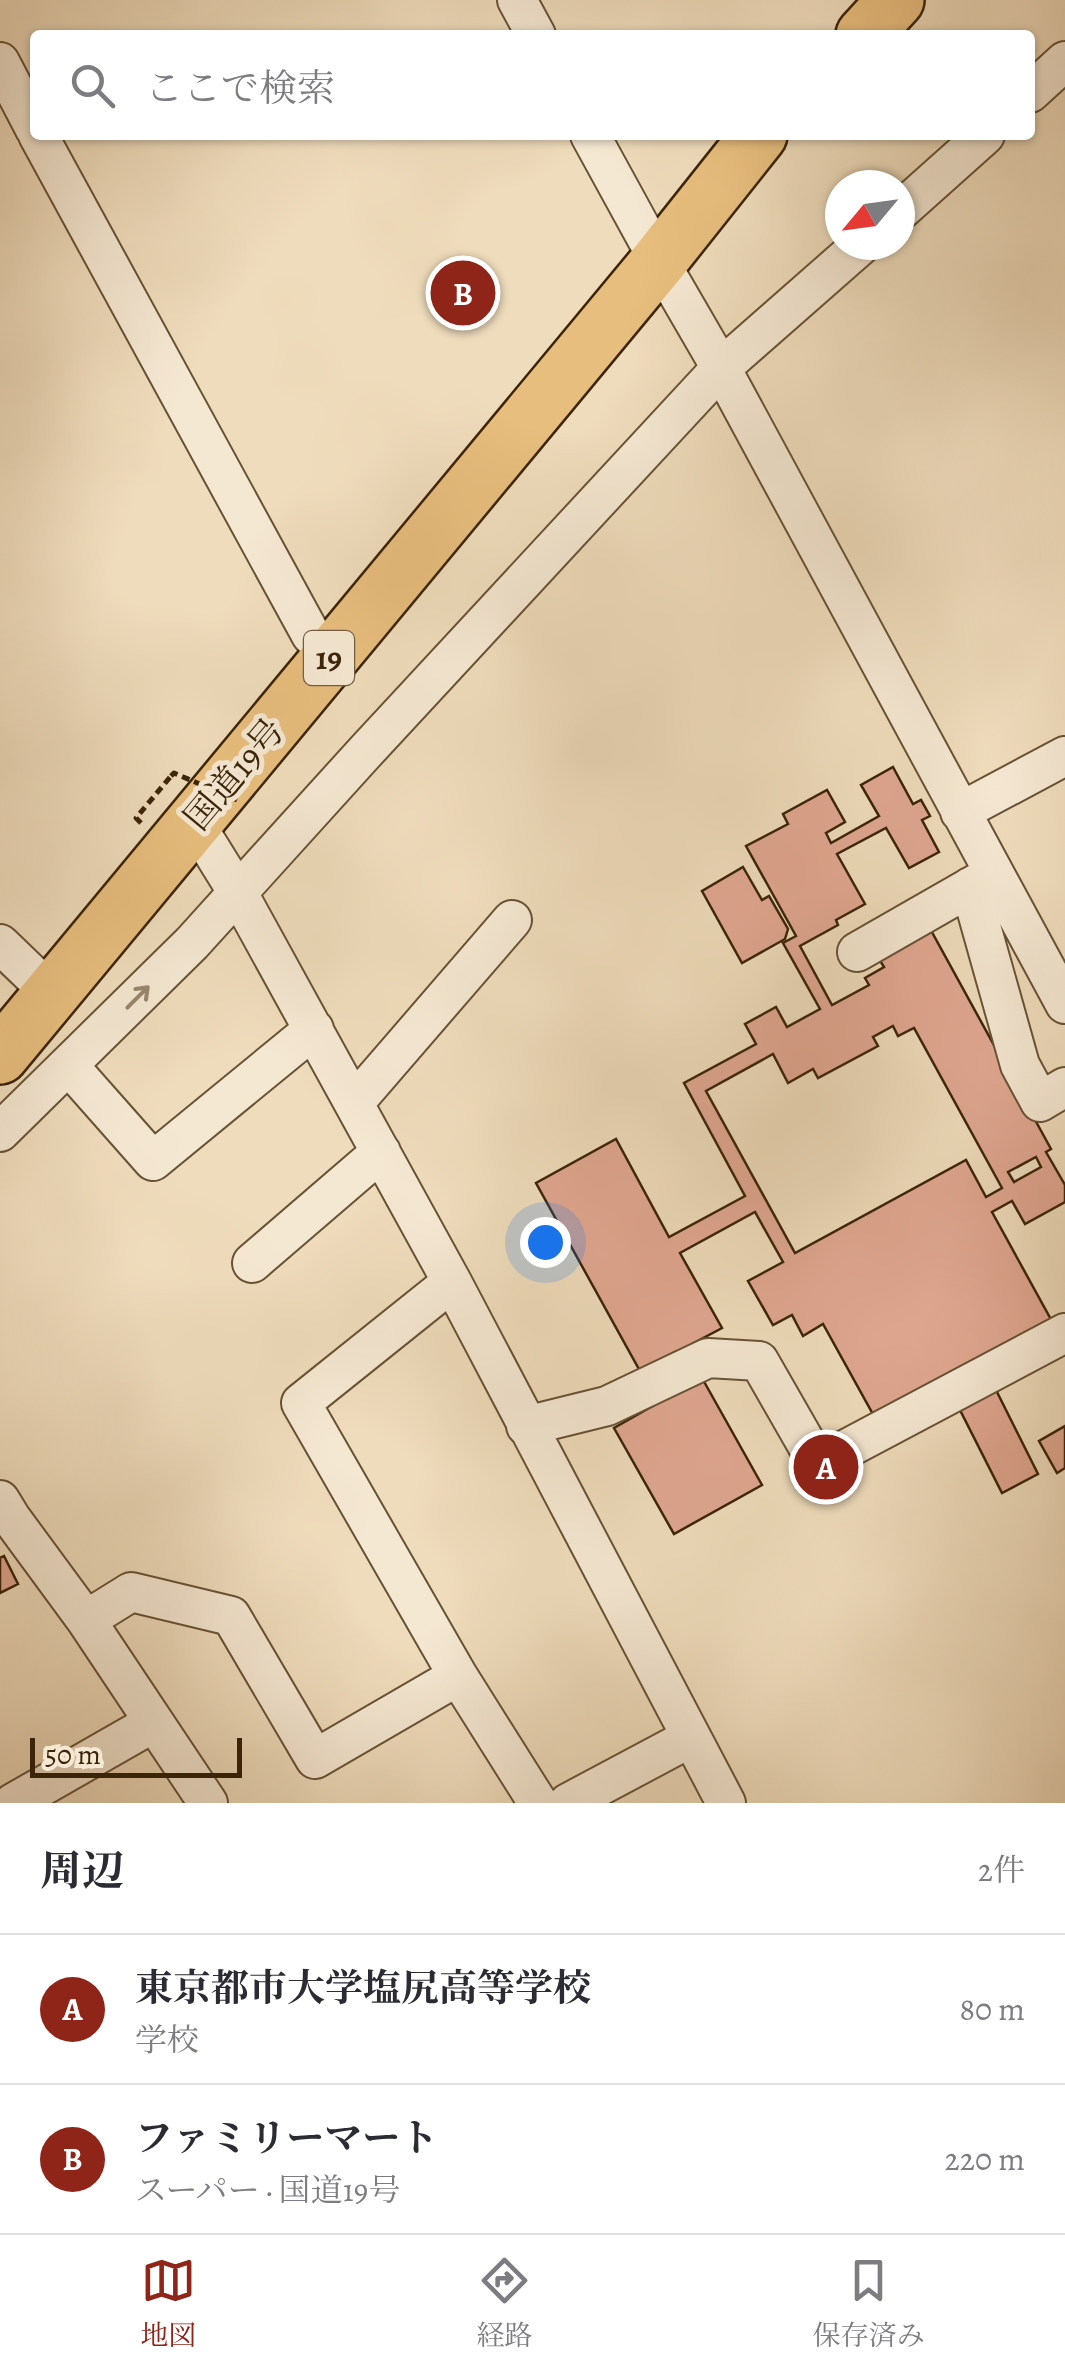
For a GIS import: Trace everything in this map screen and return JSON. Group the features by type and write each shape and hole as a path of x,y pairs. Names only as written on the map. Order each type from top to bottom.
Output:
{"highway":[{"path":"844,30 867,0"},
{"path":"869,30 896,0"},
{"name":"国道19号","path":"0,1056 191,811 331,656 756,140"},
{"name":"国道19号","path":"659,261 768,140"}],"street":[{"path":"517,0 533,30"},
{"path":"1035,88 1065,61"},
{"path":"0,62 30,119"},
{"path":"41,140 311,636 331,656"},
{"path":"593,140 722,368 960,812 982,880 1020,1064 1040,1102 1064,1090"},
{"path":"915,198 979,140"},
{"path":"0,1132 192,943 722,368 845,260"},
{"path":"960,812 1065,756"},
{"path":"191,811 452,1282 726,1803"},
{"path":"857,952 982,880"},
{"path":"982,880 1065,1004"},
{"path":"354,1103 512,920"},
{"path":"0,944 52,994"},
{"path":"69,1066 153,1161 314,1029"},
{"path":"252,1264 381,1152"},
{"path":"452,1282 302,1403 458,1676 538,1803"},
{"path":"526,1426 607,1406 708,1358 759,1361 818,1464 1065,1333"},
{"path":"0,1500 208,1803"},
{"path":"86,1620 131,1592 230,1616 315,1758 458,1676"},
{"path":"13,1803 153,1722"},
{"path":"568,1803 690,1738"}],"path":[{"path":"191,811 174,773 191,811"}],"building":[{"path":"893,767 913,804 921,800 930,816 922,820 939,852 909,868 886,828 837,854 865,904 800,946 832,1005 869,985 865,978 884,967 876,954 928,925 1051,1149 1046,1152 1065,1185 1065,1202 1025,1224 1012,1201 992,1212 1054,1325 874,1416 823,1324 803,1336 792,1315 773,1325 748,1281 783,1262 755,1212 680,1253 722,1328 692,1344 695,1349 678,1358 675,1352 640,1371 536,1183 616,1139 669,1237 745,1196 684,1083 756,1044 745,1024 776,1007 787,1027 820,1009 783,943 796,936 746,846 788,824 783,814 827,790 845,822 826,833 831,843 879,816 861,785","holes":["893,1026 898,1036 914,1028 1002,1188 986,1197 966,1160 795,1253 706,1091 773,1054 788,1083 813,1069 818,1078 878,1046 873,1037","1036,1157 1041,1167 1014,1182 1008,1172"]},
{"path":"743,867 762,900 769,896 788,929 785,939 742,963 702,891"},
{"path":"702,1378 762,1485 674,1534 614,1428"},
{"path":"996,1390 1038,1474 1002,1493 959,1408"},
{"path":"1065,1426 1065,1468 1057,1473 1039,1441"},
{"path":"4,1556 18,1584 0,1593 0,1558"}],"place":[{"name":"ファミリーマート","path":"463,293"},
{"name":"東京都市大学塩尻高等学校","path":"826,1467"}]}
